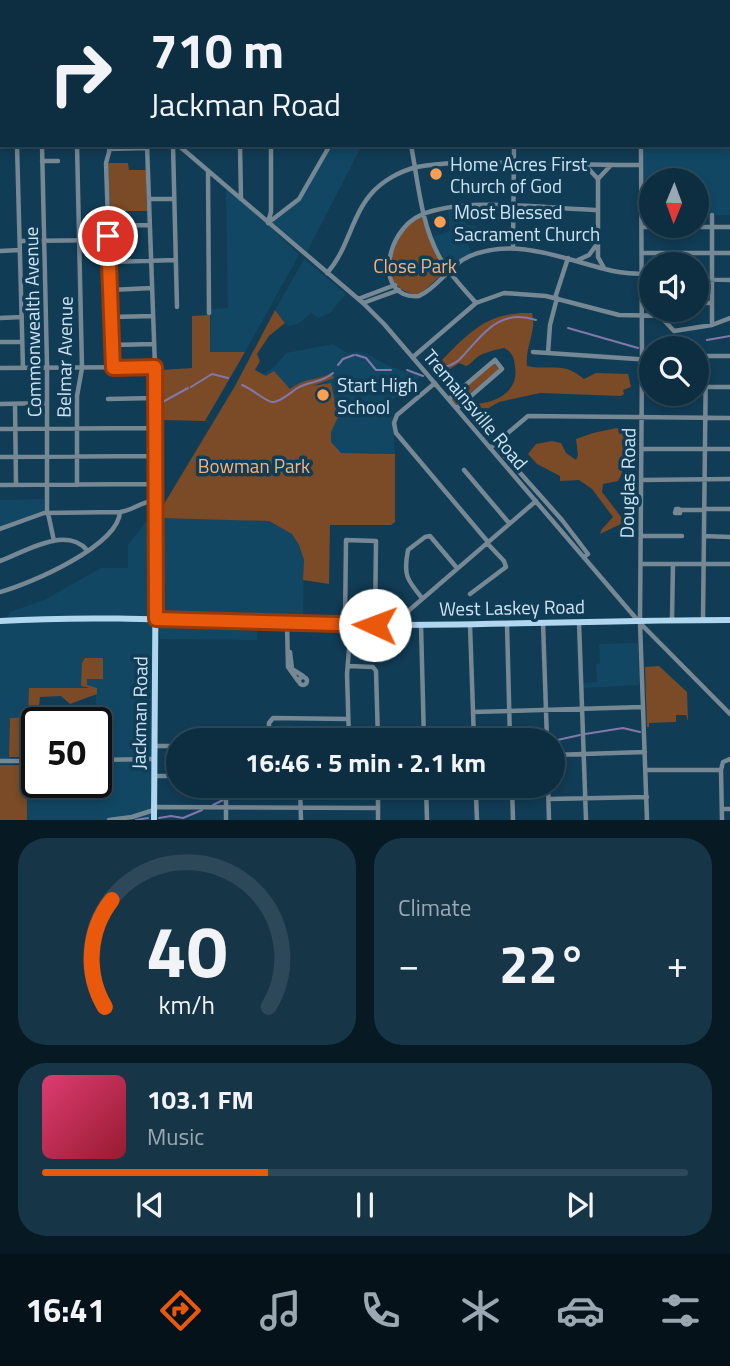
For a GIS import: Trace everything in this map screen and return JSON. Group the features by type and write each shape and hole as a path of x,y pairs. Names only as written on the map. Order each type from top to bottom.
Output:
{"main road":[{"name":"Jackman Road","path":"154,820 156,524"},
{"name":"West Laskey Road","path":"0,621 156,619 421,625 730,620"}],"street":[{"path":"17,147 23,368"},
{"name":"Commonwealth Avenue","path":"42,147 48,513 54,541"},
{"name":"Belmar Avenue","path":"77,147 82,368 77,396 78,485"},
{"path":"113,368 106,163 110,147 148,147"},
{"name":"Jackman Road","path":"148,147 155,367 156,524"},
{"path":"175,147 177,307"},
{"name":"Tremainsville Road","path":"178,147 361,301 493,447 640,621 730,714"},
{"path":"240,147 241,199"},
{"path":"268,222 271,210 271,147"},
{"path":"268,222 299,199 329,147"},
{"path":"411,147 433,244 448,270 476,303"},
{"path":"513,147 513,249"},
{"name":"Douglas Road","path":"641,147 641,168"},
{"path":"42,161 58,161"},
{"path":"327,273 343,252 371,194 393,177 415,168 442,164 513,163 641,165"},
{"path":"584,164 598,179"},
{"path":"605,269 598,259 598,179 611,164"},
{"path":"208,171 209,313"},
{"path":"149,200 174,199"},
{"path":"598,210 513,205 447,208 424,213 403,227 392,245 389,268 397,288 410,296 423,295 448,270 474,255 513,249 543,252 605,269 639,274"},
{"path":"258,214 271,210 283,212"},
{"path":"712,215 712,325"},
{"path":"108,226 150,225"},
{"path":"712,227 730,227"},
{"path":"20,241 108,240"},
{"path":"570,259 590,254 596,248 598,240"},
{"path":"0,250 20,250"},
{"path":"712,253 730,253"},
{"path":"548,353 556,298 570,259"},
{"path":"109,262 176,260"},
{"path":"709,278 730,279"},
{"path":"110,290 152,288"},
{"path":"361,301 397,288"},
{"path":"413,357 476,303 509,292 556,298 614,315 639,316"},
{"path":"111,317 153,316"},
{"path":"0,318 22,317"},
{"path":"664,322 674,331 712,325 730,318"},
{"path":"669,322 669,328"},
{"path":"0,342 22,342"},
{"path":"112,345 154,344"},
{"path":"533,352 639,361"},
{"path":"709,356 730,356"},
{"path":"449,399 495,360 502,369 457,408"},
{"path":"0,368 155,367"},
{"path":"435,383 396,417 394,426 397,436 505,563 506,567 470,594"},
{"path":"709,386 730,387"},
{"path":"108,398 155,398"},
{"path":"0,404 47,403"},
{"path":"15,404 16,485"},
{"name":"Douglas Road","path":"642,406 640,621 648,820"},
{"path":"703,620 705,406"},
{"path":"584,557 588,554 562,520 493,447 527,416 730,418"},
{"path":"0,429 155,428"},
{"path":"642,449 730,449"},
{"path":"0,457 155,456"},
{"path":"464,470 509,523"},
{"path":"641,480 730,480"},
{"path":"0,485 155,484"},
{"path":"0,530 34,515 120,512 132,509 142,502 155,501"},
{"path":"391,625 536,501"},
{"path":"680,510 730,509"},
{"path":"0,592 43,577 87,550 117,524 120,512"},
{"path":"422,598 407,580 408,550 430,536 457,568"},
{"path":"641,536 682,536"},
{"path":"704,537 730,537"},
{"path":"348,728 346,540 376,541 375,625"},
{"path":"0,561 54,541 74,542 87,550"},
{"path":"640,564 730,564"},
{"path":"672,620 673,564"},
{"path":"579,621 586,820"},
{"path":"288,622 292,667 303,676 299,681 288,667 288,622"},
{"path":"543,622 547,728"},
{"path":"506,623 510,728"},
{"path":"470,624 474,728"},
{"path":"421,625 424,728"},
{"path":"348,666 373,667 376,671 378,728"},
{"path":"473,712 643,708"},
{"path":"269,728 273,718 348,719"},
{"path":"154,746 166,746"},
{"path":"565,755 645,752"},
{"path":"722,820 720,770 723,762 730,759"},
{"path":"112,760 154,760"},
{"path":"0,761 21,761"},
{"path":"646,770 720,770"},
{"path":"154,776 166,776"},
{"path":"549,820 549,799 647,797"},
{"path":"226,798 226,820"},
{"path":"300,820 301,798"},
{"path":"378,798 378,820"},
{"path":"426,798 427,820"},
{"path":"476,798 477,820"},
{"path":"512,798 513,820"},
{"path":"109,820 132,817 154,808 378,808"},
{"path":"722,809 730,809"}],"shaded area":[{"path":"331,147 361,147 307,252 272,223 301,199"},
{"path":"644,147 730,147 730,215 709,215 709,168 644,168"},
{"path":"226,188 299,255 245,352 210,352 211,309 228,308"},
{"path":"465,209 466,225 477,226 480,240 468,243 471,254 448,268 432,237 450,231 448,210"},
{"path":"304,259 346,294 330,313 318,318 311,313 298,324 288,326 275,310"},
{"name":"Start High School","path":"333,344 347,353 369,355 391,367 421,376 392,400 395,454 341,453 243,390 275,366 286,353"},
{"path":"44,499 44,511 0,527 0,500"},
{"path":"155,510 158,517 269,521 292,534 299,545 304,560 303,619 258,618 257,640 160,639 158,616 153,820 27,820 27,798 112,798 112,707 96,707 96,688 30,689 29,707 21,707 21,717 10,718 9,761 0,761 0,621 5,621 10,612 44,600 101,568 128,568 128,545"},
{"path":"638,643 639,685 583,688 583,683 597,682 599,644"}],"green space":[{"path":"108,163 128,163 129,170 146,170 147,211 110,211"},
{"name":"Close Park","path":"422,215 446,271 419,295 409,293 396,284 392,278 391,262 402,231"},
{"name":"Bowman Park","path":"275,310 285,323 269,336 257,354 260,361 255,370 266,376 274,371 290,389 331,373 334,378 312,386 331,383 338,417 331,432 331,442 341,453 395,454 395,522 391,525 330,525 329,584 303,580 304,560 299,545 292,534 269,521 160,518 161,509 235,386"},
{"path":"516,313 532,313 533,326 527,366 563,368 584,379 596,373 628,374 631,387 623,390 624,394 621,396 540,393 499,402 487,409 477,407 477,404 493,401 511,388 515,374 511,353 504,348 482,355 466,366 459,363 441,371 438,364 469,334 490,320"},
{"path":"210,315 210,352 245,352 205,421 161,420 161,370 192,368 192,316"},
{"path":"494,363 499,369 456,405 451,399"},
{"path":"617,428 625,430 629,436 623,471 618,481 603,484 602,492 625,522 600,534 613,517 592,489 579,480 560,481 560,476 537,464 528,454 536,444 552,441 561,443 566,453 576,460 576,439"},
{"path":"85,658 103,658 103,679 87,679 87,685 97,688 97,694 70,704 61,696 40,697 39,705 43,707 28,707 29,688 90,688 81,686 82,663"},
{"path":"659,666 687,692 688,721 686,715 676,715 676,722 649,723 647,727 645,667"},
{"path":"21,717 21,757 9,757 10,718"},
{"path":"0,765 21,765 21,798 27,798 27,820 0,820"}],"waterway":[{"path":"441,369 459,360 484,333 501,321 523,317 536,320"},
{"path":"568,328 638,348"},
{"path":"709,340 730,336"},
{"path":"338,365 343,359 354,355"},
{"path":"356,355 366,358 376,370 391,370"},
{"path":"407,370 423,376"},
{"path":"242,385 275,402 301,386 325,379 333,373"},
{"path":"191,387 212,374 228,378"},
{"path":"159,404 188,388"},
{"path":"585,734 623,728 640,732"},
{"path":"565,738 580,735"},
{"path":"213,805 223,800"},
{"path":"159,818 183,818 202,810"},
{"path":"136,820 148,818"}],"place":[{"name":"Home Acres First Church of God","path":"436,174"},
{"name":"Most Blessed Sacrament Church","path":"440,222"},
{"name":"Start High School","path":"323,395"}],"route":[{"path":"108,236 113,368 155,367 156,619 375,625"}]}
